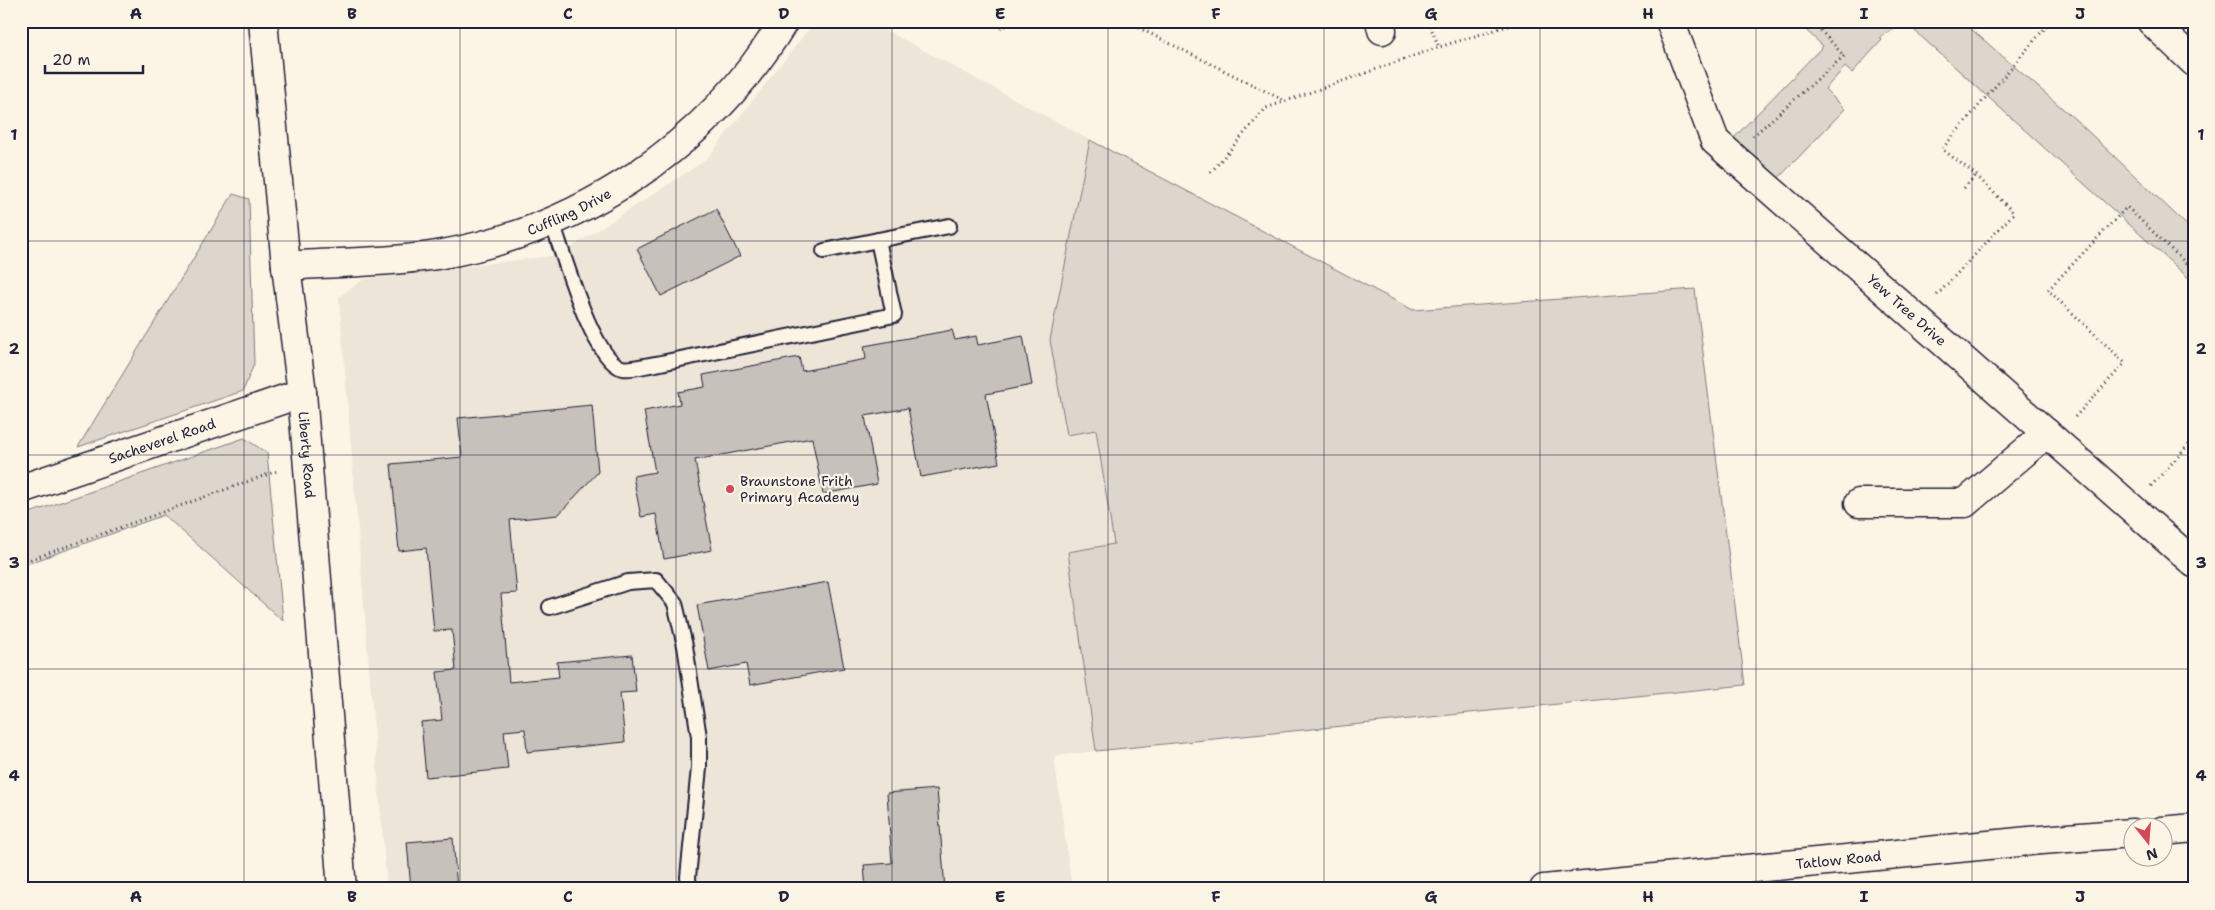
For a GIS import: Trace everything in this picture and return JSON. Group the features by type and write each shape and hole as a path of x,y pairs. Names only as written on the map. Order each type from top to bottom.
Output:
{"street":[{"name":"Liberty Road","path":"263,21 286,266 302,393 342,889"},
{"name":"Cuffling Drive","path":"286,266 436,255 484,245 552,222 616,188 659,160 703,124 743,82 784,21"},
{"name":"Yew Tree Drive","path":"1670,21 1716,140 2194,563"},
{"path":"2151,21 2194,62"},
{"name":"Sacheverel Road","path":"21,489 302,393"},
{"path":"1859,503 1965,503 2050,436"},
{"path":"2172,830 2194,828"},
{"name":"Tatlow Road","path":"1555,888 2029,841 2122,834"}],"lane":[{"path":"552,222 592,334 608,359 623,368 656,364 894,315 878,240"},
{"path":"824,251 949,226"},
{"path":"550,607 628,582 656,580 675,603 686,646 699,737 699,768 689,868 689,889"}],"path":[{"path":"987,21 1000,28 1020,21"},
{"path":"1125,21 1285,101"},
{"path":"1428,21 1438,47"},
{"path":"1506,21 1508,26"},
{"path":"1211,172 1266,108 1438,47 1524,21"},
{"path":"1732,154 1844,56 1812,21"},
{"path":"1916,318 2014,213 1976,175 1942,149 2051,21"},
{"path":"1964,188 1976,175"},
{"path":"2050,436 2125,363 2048,290 2127,206 2194,271"},
{"path":"2132,507 2194,439"},
{"path":"21,563 308,460"}],"shaded area":[{"name":"Braunstone Frith Primary Academy","path":"815,21 869,21 1090,140 1050,340 1068,435 1096,430 1114,544 1068,552 1096,751 1054,756 1072,889 387,889 339,297 364,279 559,255 706,160"},
{"path":"1796,21 1962,21 2077,121 2194,232 2194,283 1905,22 1880,37 1882,40 1852,73 1845,67 1825,89 1845,109 1769,188 1724,148 1823,46"},
{"path":"1090,140 1413,310 1695,289 1745,685 1096,751 1068,552 1114,544 1096,430 1067,435 1050,340"},
{"path":"233,194 249,199 254,364 243,391 78,447"},
{"path":"244,438 267,453 283,621 164,515 21,566 21,516"}],"building":[{"path":"716,209 740,256 661,296 637,249"},
{"path":"952,330 955,340 976,336 978,345 1023,336 1032,385 986,394 999,463 921,477 908,408 865,416 877,484 823,494 812,438 695,460 712,550 664,559 656,514 641,517 633,476 655,472 644,411 680,404 678,392 705,387 703,375 799,357 802,371 866,359 864,346"},
{"path":"592,405 598,472 558,515 510,520 517,593 501,594 509,682 559,677 557,662 632,655 636,692 620,693 625,742 527,752 525,729 504,731 508,769 426,777 421,722 442,720 437,672 456,670 452,630 434,631 426,548 399,551 391,464 462,457 458,418"},
{"path":"828,582 844,668 750,685 746,664 709,671 697,605"},
{"path":"937,789 945,889 866,889 864,865 892,863 887,793"},
{"path":"453,838 457,889 411,889 407,842"}],"place":[{"name":"Braunstone Frith Primary Academy","path":"730,489"}]}
